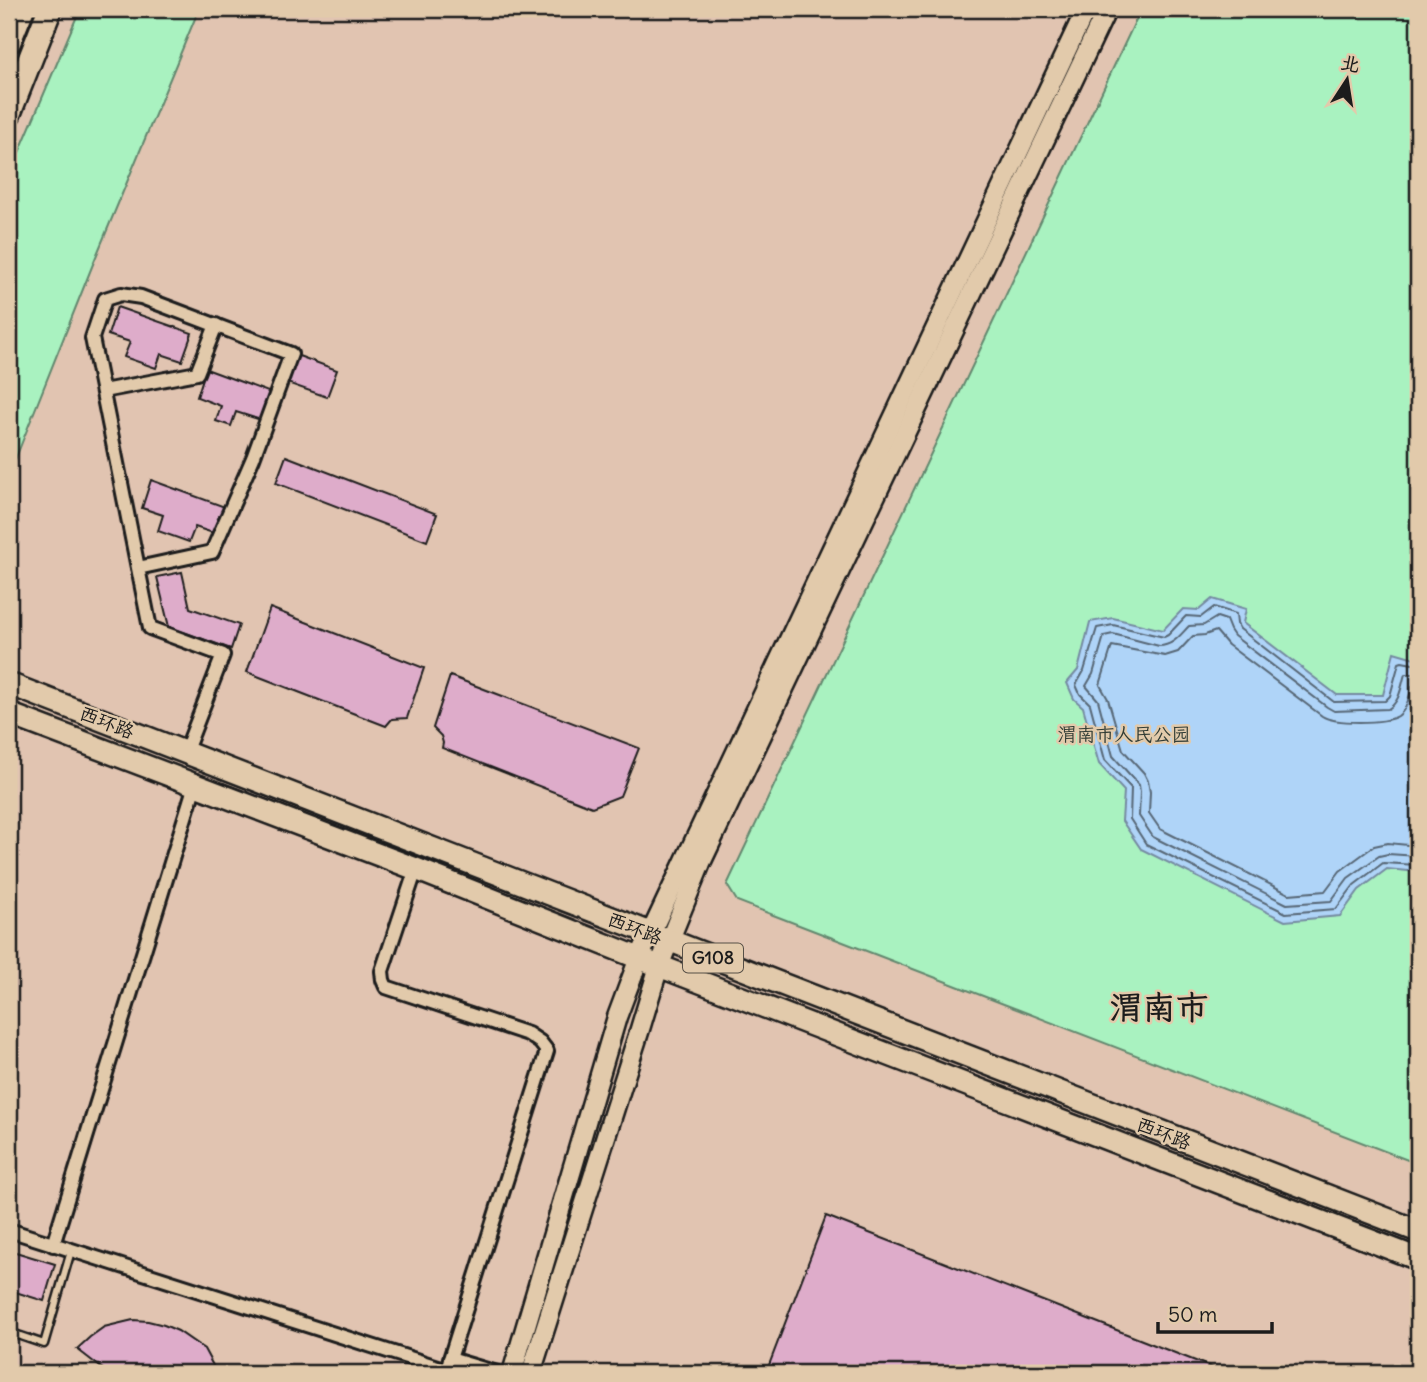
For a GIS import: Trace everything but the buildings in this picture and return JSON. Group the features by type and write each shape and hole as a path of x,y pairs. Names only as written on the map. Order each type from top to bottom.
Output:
{"highway":[{"path":"9,41 22,9"},
{"path":"9,113 50,9"}],"main road":[{"path":"512,1373 617,1017 649,962 1086,9"},
{"path":"660,937 701,863 1107,9"},
{"name":"西环路","path":"9,684 1418,1231"},
{"name":"西环路","path":"9,714 416,869 649,962 1418,1259"},
{"path":"531,1373 640,1029 649,962"}],"street":[{"path":"138,568 212,552 253,458 291,354 141,297 121,294 105,299 92,338 103,390 138,568 150,628 223,655 186,753"},
{"path":"103,390 197,373 216,325"},
{"path":"53,1245 195,785"},
{"path":"416,869 382,971 386,987 528,1034 547,1051 450,1369"},
{"path":"9,1230 450,1369 497,1373"}],"lane":[{"path":"9,1332 44,1344 71,1251"}],"green space":[{"path":"80,9 199,9 9,475 9,176"},
{"name":"渭南市人民公园","path":"1141,9 1418,9 1418,1164 737,901 727,885"}],"water":[{"path":"1212,599 1246,609 1243,623 1337,695 1383,695 1394,652 1418,659 1418,872 1387,869 1359,890 1340,916 1285,921 1141,849 1122,821 1124,791 1099,764 1083,707 1074,699 1067,683 1078,670 1090,622 1113,618 1163,630 1183,609 1199,610"}],"district":[{"name":"渭南市","path":"1159,1007"}]}
